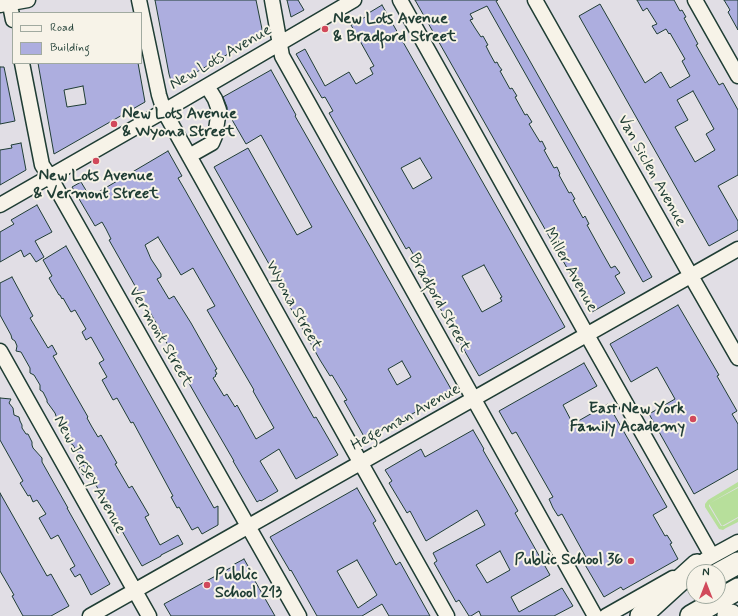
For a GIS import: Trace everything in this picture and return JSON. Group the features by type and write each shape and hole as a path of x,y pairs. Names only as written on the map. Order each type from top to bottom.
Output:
{"highway":[{"path":"724,564 738,563"},
{"path":"641,616 686,582"},
{"path":"691,616 738,589"},
{"path":"644,616 686,592"}],"street":[{"path":"12,18 6,3 28,0"},
{"name":"Wyona Street","path":"139,0 142,12"},
{"name":"Bradford Street","path":"272,0 282,56 595,616"},
{"name":"New Lots Avenue","path":"0,205 354,0"},
{"name":"Miller Avenue","path":"400,0 587,335 708,564"},
{"name":"Van Siclen Avenue","path":"535,0 738,358"},
{"path":"695,0 738,76"},
{"name":"Wyona Street","path":"142,14 159,95 164,111 447,616"},
{"name":"Vermont Street","path":"22,64 42,165 299,616"},
{"path":"189,156 212,143 215,136 219,110 215,99 207,86"},
{"name":"Hegeman Avenue","path":"90,616 738,250"},
{"name":"New Jersey Avenue","path":"0,351 149,616"},
{"path":"710,564 738,542"},
{"path":"606,616 686,576"}],"green space":[{"path":"738,482 738,487 710,503 738,488 738,517 722,526 738,518 738,522 723,530 719,529 705,507 705,504 708,500","holes":["709,504 722,526 709,506"]}],"building":[{"path":"155,0 256,0 263,34 174,85 169,74"},
{"path":"287,0 298,0 304,10 291,17"},
{"path":"415,0 498,0 496,1 652,277 643,282 487,6 470,14 473,19 470,20 481,37 483,36 488,45 486,46 495,63 497,62 502,70 500,71 510,89 512,88 517,96 515,97 525,115 527,114 532,122 529,124 540,142 542,141 546,149 544,150 554,168 557,167 560,174 559,175 569,193 571,192 575,199 573,200 583,218 585,216 589,224 587,225 611,268 615,266 620,273 615,276 625,293 592,312"},
{"path":"637,0 674,0 680,11 682,10 686,17 684,18 698,44 696,45 719,85 723,83 738,110 738,175 718,186 738,221 738,230 709,246 579,16 600,4 645,83 661,72 670,88 690,76 682,61 685,59 670,33 669,34 666,29 657,34 652,26 657,24 647,8 643,11","holes":["693,91 714,129 706,134 715,150 695,162 675,127 688,120 677,100"]},
{"path":"724,0 738,0 738,30 728,12 730,10"},
{"path":"382,5 565,327 479,376 421,275 421,272 423,271 409,247 406,249 329,113 333,111 325,97 322,98 296,54 305,49 325,86 349,72 356,84 373,74 370,68 374,66 351,25 367,16 367,14","holes":["420,158 432,178 413,189 401,168","484,265 502,297 500,298 502,301 482,312 462,276"]},
{"path":"38,64 138,64 145,102 54,154","holes":["83,86 86,104 67,107 64,90"]},
{"path":"0,67 4,67 15,121 0,124"},
{"path":"271,70 296,115 295,116 451,389 442,394 444,396 366,440 344,401 347,400 332,375 330,376 320,360 277,284 280,282 214,167 248,148 297,235 312,227 261,135 246,144 227,111 223,97","holes":["402,361 411,377 397,385 388,369"]},
{"path":"21,143 26,170 0,185 0,150 12,148 11,145"},
{"path":"168,151 182,176 178,178 314,418 316,417 338,455 296,479 279,449 260,461 278,491 257,502 109,240 111,239 102,222 95,226 72,187 81,182 90,197","holes":["158,237 181,275 193,268 215,306 207,310 254,390 253,391 274,428 256,439 237,405 235,407 227,394 224,396 213,378 217,374 215,370 217,369 174,296 169,299 157,279 161,277 161,274 151,259 145,245"]},
{"path":"37,205 52,232 35,241 44,257 36,262 30,253 24,257 21,250 0,262 0,232 14,224 11,220"},
{"path":"66,246 214,508 218,506 218,525 202,534 198,527 192,530 179,507 177,508 171,497 173,496 133,422 131,423 117,398 113,400 102,380 107,377 99,363 104,360 91,337 86,340 82,332 86,329 75,310 71,312 49,278 52,276 43,260"},
{"path":"12,277 33,316 30,318 48,348 52,345 57,354 53,356 88,417 87,418 92,427 98,437 101,435 129,488 132,486 149,515 145,517 160,545 178,535 183,544 142,566 89,473 83,475 79,468 84,465 73,445 70,443 67,434 60,425 60,422 47,402 43,392 40,390 40,385 34,375 30,373 30,368 21,352 16,351 17,346 15,341 12,339 0,315 0,283"},
{"name":"East New York Family Academy","path":"678,305 719,375 717,376 737,411 732,414 738,424 738,469 694,494 649,414 675,399 657,367 631,382 610,344"},
{"path":"584,363 597,386 563,405 573,424 608,404 667,507 653,515 665,536 667,535 672,543 670,544 678,559 623,590 621,587 604,597 584,563 588,561 562,514 558,516 553,508 549,499 553,497 516,432 512,434 499,411"},
{"path":"0,398 11,399 9,403 13,408 14,415 19,417 22,428 26,434 28,434 33,448 42,458 42,462 110,584 91,595 80,574 75,577 70,569 75,566 58,535 51,539 39,518 46,514 37,500 33,502 30,495 28,496 20,483 23,481 0,440"},
{"path":"473,430 518,511 515,513 550,575 511,597 519,612 562,588 573,606 554,616 481,616 479,611 469,616 459,600 456,602 434,563 437,561 433,553 485,525 477,510 426,541 410,511 407,513 389,483 392,481 385,470 421,449 425,457","holes":["500,551 510,570 487,583 476,565"]},
{"path":"357,488 376,521 373,523 396,565 400,562 430,616 389,616 382,604 362,616 317,616 270,537","holes":["357,560 377,595 358,608 337,571"]},
{"path":"0,493 47,576 51,574 69,606 51,616 23,616 12,596 14,595 0,571"},
{"path":"244,559 275,616 171,616 164,604"}],"place":[{"name":"New Lots Avenue & Bradford Street","path":"325,29"},
{"name":"New Lots Avenue & Wyona Street","path":"114,124"},
{"name":"New Lots Avenue & Vermont Street","path":"96,161"},
{"name":"East New York Family Academy","path":"693,419"},
{"name":"Public School 36","path":"631,561"},
{"name":"Public School 213","path":"207,585"}]}
